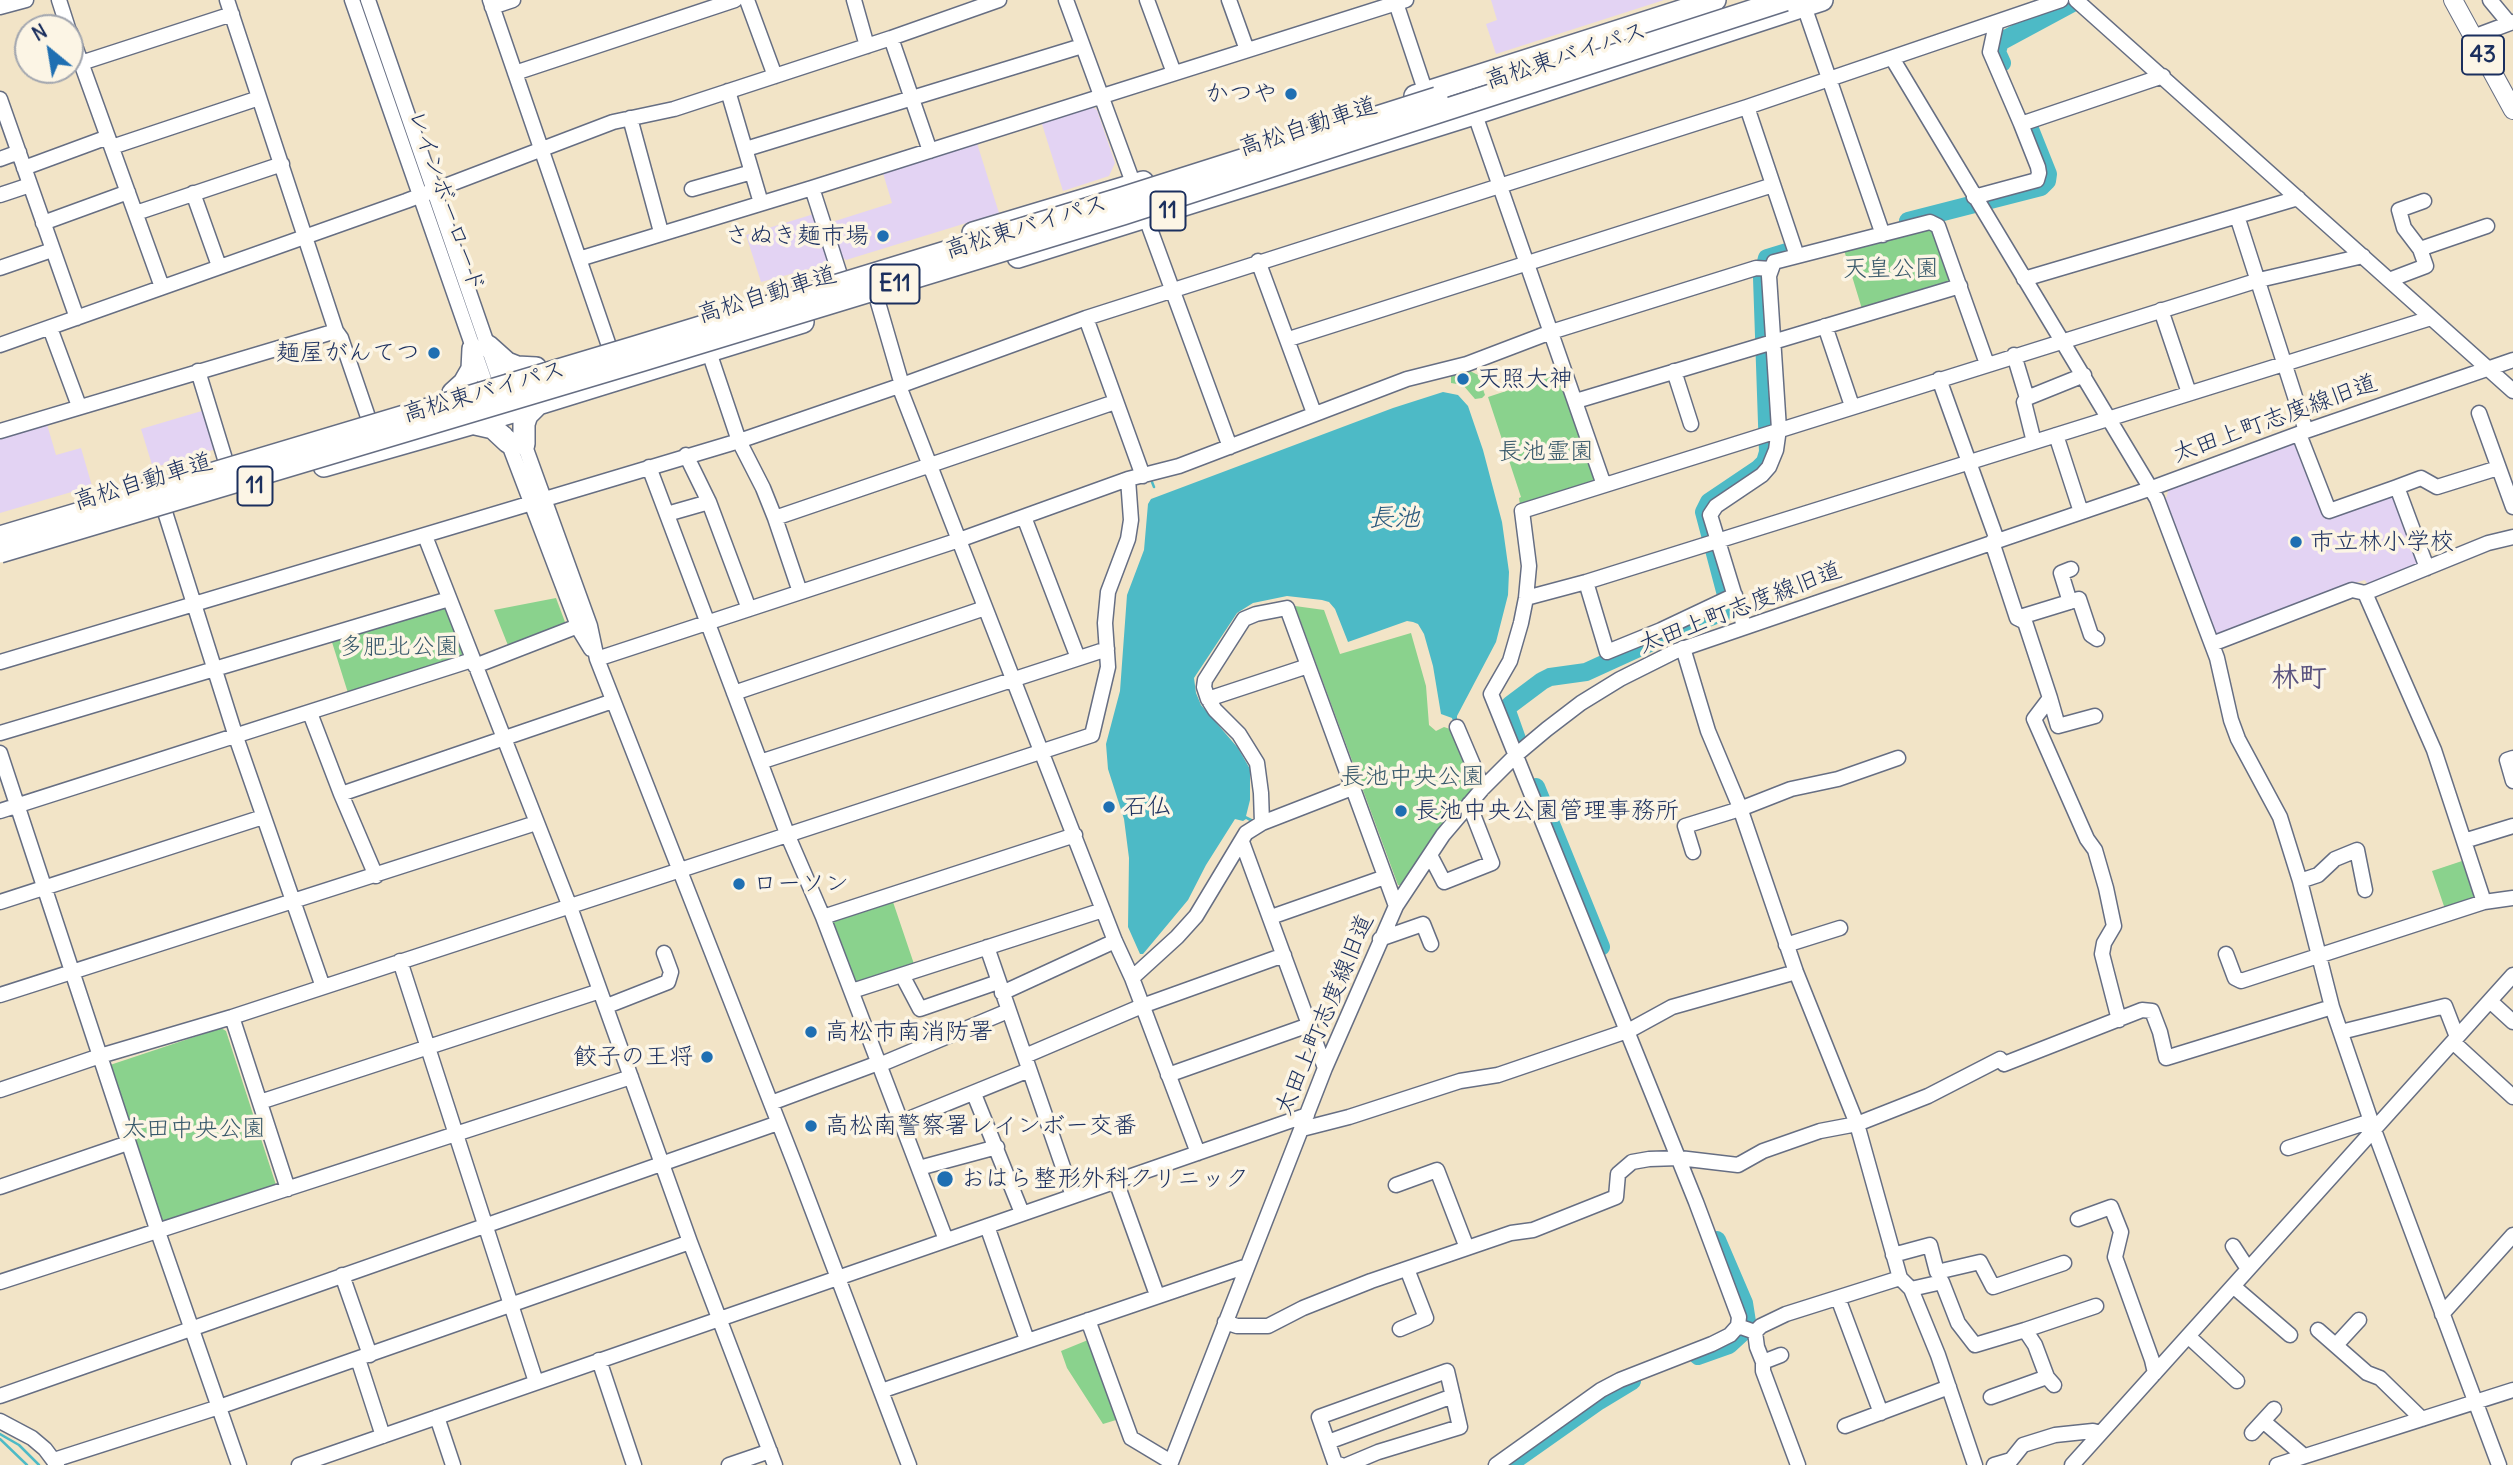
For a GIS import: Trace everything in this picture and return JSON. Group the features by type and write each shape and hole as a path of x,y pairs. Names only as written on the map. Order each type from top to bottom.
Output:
{"highway":[{"name":"高松東バイパス","path":"0,528 225,459 492,382 1133,185 1715,0"},
{"name":"高松自動車道","path":"0,537 1119,199 1738,0"},
{"name":"高松東バイパス","path":"0,562 505,414 1145,219 1474,114 1804,2"},
{"name":"高松自動車道","path":"0,552 1123,214 1804,2"},
{"path":"453,393 468,376 480,348 517,367 536,368"},
{"path":"471,423 493,428 516,443 527,415 539,403"}],"main road":[{"name":"43","path":"2453,0 2513,110"}],"street":[{"path":"0,7 26,0"},
{"name":"レインボーロード","path":"352,0 427,193"},
{"name":"レインボーロード","path":"368,0 427,193 492,382 538,500"},
{"path":"513,0 491,4 609,346"},
{"path":"515,73 735,0"},
{"path":"747,0 775,76"},
{"path":"854,0 867,46"},
{"path":"0,345 427,193 613,122 674,109 999,0"},
{"path":"1066,0 1230,447"},
{"path":"1147,0 1174,74"},
{"path":"1229,0 1247,50"},
{"path":"0,662 739,441 1172,289 1747,107 2061,0"},
{"path":"579,259 1101,98 1399,1 1426,93"},
{"path":"1804,2 1881,230"},
{"path":"2473,37 2511,22 2496,2"},
{"path":"2079,3 2513,391"},
{"path":"84,62 230,7 336,331 341,338 368,417"},
{"path":"1977,202 2037,180 2039,173 2024,123 1990,52 1996,24"},
{"path":"891,38 930,151"},
{"path":"746,149 1082,46"},
{"path":"1892,58 2152,488 2212,644 2238,739 2280,817 2300,881 2332,1007 2499,1465"},
{"path":"84,71 162,287"},
{"path":"2024,123 2163,76"},
{"path":"1464,81 1604,485"},
{"path":"728,91 761,203"},
{"path":"24,168 259,98"},
{"path":"0,99 4,126 19,152 77,318"},
{"path":"1747,107 1796,251"},
{"path":"630,118 661,232"},
{"path":"0,159 19,152"},
{"path":"136,213 282,164"},
{"path":"692,189 752,172"},
{"path":"0,195 30,185"},
{"path":"1289,339 1773,185"},
{"path":"812,188 840,275"},
{"path":"43,223 128,192"},
{"path":"193,193 219,266"},
{"path":"2024,279 2298,198"},
{"path":"2389,280 2426,266 2420,249 2404,228 2399,210 2424,201"},
{"path":"2237,216 2285,362 2303,432 2329,511 2421,478 2437,487 2498,468"},
{"path":"597,659 959,540 1128,479 1230,447 1407,379 1467,364 1551,332 1765,268 1796,251 1881,230 1930,222 1938,226 1987,363"},
{"path":"2420,249 2487,226"},
{"path":"0,268 52,250"},
{"path":"1798,1465 1763,1371 1763,1362 1739,1317 1686,1159 1491,694 1510,661 1526,598 1529,566 1522,511 1987,363 2259,280 2363,256"},
{"path":"1258,261 1289,339 1314,413"},
{"path":"1744,626 1729,598 1713,542 1710,515 1712,510 1762,475 1769,467 1776,450 1771,431 1766,343 1769,276 1765,268"},
{"path":"1576,401 1960,286"},
{"path":"877,299 900,385 1198,1153"},
{"path":"2161,310 2189,393"},
{"path":"1086,318 1143,476"},
{"path":"1526,598 1586,582 2431,318"},
{"path":"1825,326 1852,406"},
{"path":"50,328 79,406"},
{"path":"0,431 336,331"},
{"path":"709,352 739,441 763,488 800,592"},
{"path":"2014,355 2034,442"},
{"name":"太田上町志度線旧道","path":"1171,1463 1325,1068 1396,906 1443,835 1483,788 1516,755 1581,703 1620,679 1683,648 2152,488 2303,432 2513,360"},
{"path":"1674,371 1691,424"},
{"path":"198,372 225,459"},
{"path":"2026,398 2084,375"},
{"path":"1938,379 1969,461 2017,618 2025,622 2059,726 2095,716"},
{"path":"775,518 1115,401"},
{"path":"2479,413 2513,507"},
{"path":"2056,435 2081,512"},
{"path":"687,456 709,502 749,610"},
{"path":"649,467 788,836 852,991 946,1240"},
{"path":"0,1090 100,1056 232,1017 1092,735 1108,667 1105,624 1108,592 1128,539 1131,520 1128,479"},
{"path":"2398,487 2427,568"},
{"path":"538,500 578,626 597,659"},
{"path":"538,500 590,626 597,659 909,1465"},
{"path":"667,514 709,502"},
{"path":"165,512 236,737 323,987"},
{"path":"1024,517 1078,658"},
{"path":"425,536 570,907 662,1164 775,1465"},
{"path":"2212,644 2352,590 2365,593 2488,543 2513,537"},
{"path":"2070,602 2062,573 2071,569"},
{"path":"1586,582 1607,652 1661,631 1729,598"},
{"path":"2365,593 2434,750 2484,902"},
{"path":"0,733 449,599"},
{"path":"2017,618 2079,599 2091,635 2097,639"},
{"path":"734,693 985,608"},
{"path":"1262,822 1257,764 1238,734 1215,710 1204,687 1205,680 1244,619 1286,608 1396,906"},
{"path":"0,811 474,663 578,626"},
{"path":"1683,648 1705,721 1740,809 1786,945 1857,1124 1900,1278 1911,1289 1949,1387 1975,1465"},
{"path":"760,762 1107,649"},
{"path":"1208,699 1308,666"},
{"path":"2050,698 2034,719 2070,804 2095,850 2106,888 2113,926 2104,943 2102,954 2119,1020"},
{"path":"341,794 613,701"},
{"path":"310,713 376,876"},
{"path":"1457,727 1483,788"},
{"path":"0,753 158,1233 239,1465"},
{"path":"1693,852 1685,825 1740,809 1791,789 1838,779 1898,758"},
{"path":"2513,758 2507,760 2513,781"},
{"path":"1132,978 1196,916 1246,833 1262,822 1352,788"},
{"path":"1430,855 1446,888 1497,861 1469,804"},
{"path":"0,902 264,817"},
{"path":"0,995 536,823"},
{"path":"2464,841 2513,826"},
{"path":"823,918 1075,835"},
{"path":"1242,842 1325,1068"},
{"path":"2300,881 2318,876 2335,859 2357,850 2365,890"},
{"path":"1271,917 1385,877"},
{"path":"2226,954 2235,978 2241,981 2484,902 2513,898"},
{"path":"852,991 1103,910"},
{"path":"1380,939 1423,924 1431,944"},
{"path":"1786,945 1840,928"},
{"path":"902,975 920,1009 1000,987 1115,941"},
{"path":"987,947 1073,1196"},
{"path":"607,1006 668,982 671,972 664,953"},
{"path":"901,1122 974,1094 1027,1063 1142,1006 1284,955"},
{"path":"400,961 536,1382"},
{"path":"299,1465 1198,1153 1304,1122 1349,1117 1460,1081 1498,1074 1631,1029 1672,1007 1796,972"},
{"path":"2072,1465 2373,1125 2513,975"},
{"path":"260,1102 600,990"},
{"path":"2490,1001 2513,1022"},
{"path":"2341,1032 2445,1006 2455,1040 2513,1097"},
{"path":"1225,1322 1237,1326 1268,1326 1303,1308 1407,1269 1511,1233 1533,1230 1616,1197 1618,1174 1632,1162 1649,1158 1686,1159 1738,1165 1763,1151 1821,1131 1857,1124 1928,1096 2000,1059 2004,1064 2142,1010 2152,1011 2166,1058 2332,1007"},
{"path":"771,1103 879,1064 1008,1011"},
{"path":"232,1017 288,1189"},
{"path":"1168,1075 1309,1025"},
{"path":"0,1282 158,1233 631,1077"},
{"path":"974,1094 1022,1213"},
{"path":"0,1396 778,1123"},
{"path":"2288,1149 2373,1125"},
{"path":"0,1187 128,1143"},
{"path":"919,1168 997,1147"},
{"path":"1396,1185 1437,1170 1468,1248"},
{"path":"1116,1181 1157,1296"},
{"path":"2078,1219 2116,1205 2121,1232 2115,1257 2155,1373"},
{"path":"987,1226 1027,1340"},
{"path":"2442,1314 2513,1235"},
{"path":"0,1421 32,1438 55,1463 691,1242"},
{"path":"1893,1255 1930,1245 1937,1272 1980,1262 1993,1287 2064,1263"},
{"path":"2233,1245 2248,1269"},
{"path":"881,1391 1248,1266"},
{"path":"1400,1329 1428,1323 1407,1269"},
{"path":"342,1275 383,1436"},
{"path":"1496,1465 1611,1385 1786,1314 1900,1278"},
{"path":"1911,1289 1942,1282 1958,1323 1975,1345 2096,1306"},
{"path":"2233,1286 2290,1335"},
{"path":"1838,1298 1881,1413"},
{"path":"1088,1320 1130,1438 1171,1463"},
{"path":"2336,1345 2359,1320"},
{"path":"1991,1397 2051,1381 2025,1330"},
{"path":"2318,1330 2367,1373 2380,1378 2422,1419"},
{"path":"2188,1336 2237,1381"},
{"path":"1763,1362 1781,1355"},
{"path":"598,1360 634,1465"},
{"path":"1340,1465 1335,1462 1319,1417 1447,1371 1460,1427 1378,1452 1347,1465"},
{"path":"1845,1426 1949,1387"},
{"path":"2277,1465 2513,1390"},
{"path":"1328,1442 1453,1396"},
{"path":"2252,1433 2274,1409"},
{"path":"437,1417 453,1465"},
{"path":"2263,1421 2304,1457"},
{"path":"1994,1465 2011,1460 2023,1445 2054,1435 2093,1431 2100,1433"},
{"path":"729,1465 770,1451"}],"shaded area":[{"path":"1491,0 1664,0 1496,54 1486,24 1497,20"},
{"path":"1091,106 1097,110 1115,163 1109,176 1063,191 1041,121"},
{"path":"976,140 999,213 846,260 842,257 832,222 892,203 882,170"},
{"path":"817,213 831,260 828,264 761,282 746,235"},
{"path":"205,410 215,444 213,450 153,468 141,429"},
{"path":"46,421 56,455 81,448 92,486 0,513 0,435"},
{"name":"市立林小学校","path":"2297,442 2329,517 2395,492 2423,566 2370,588 2365,580 2348,585 2216,637 2164,506 2169,488"}],"green space":[{"name":"天皇公園","path":"1931,228 1936,233 1953,280 1951,284 1862,309 1844,250"},
{"path":"1468,370 1478,375 1485,395 1482,398 1475,399 1463,385 1451,383 1451,375"},
{"name":"長池霊園","path":"1558,374 1596,477 1593,483 1520,505 1521,497 1488,397"},
{"path":"556,598 565,622 563,628 509,648 494,610"},
{"name":"多肥北公園","path":"444,604 466,650 463,657 348,693 331,639"},
{"name":"長池中央公園","path":"1295,606 1324,610 1340,654 1411,633 1426,686 1429,725 1436,731 1444,727 1456,731 1477,783 1433,837 1401,885 1398,885"},
{"path":"2465,860 2479,901 2446,912 2432,871"},
{"path":"892,899 914,964 853,982 831,923 834,918"},
{"name":"太田中央公園","path":"221,1028 226,1031 277,1188 164,1224 159,1219 110,1065"},
{"path":"1088,1340 1116,1420 1103,1424 1067,1368 1061,1351"}],"water":[{"name":"長池","path":"1443,392 1458,395 1468,406 1502,522 1509,572 1508,595 1496,642 1457,720 1453,722 1452,718 1441,714 1433,666 1424,634 1418,624 1407,621 1348,642 1335,609 1329,602 1322,600 1287,596 1253,603 1237,613 1194,678 1201,705 1238,748 1250,769 1250,800 1246,816 1254,820 1253,823 1246,819 1235,819 1188,900 1143,954 1140,954 1128,927 1129,858 1124,819 1108,769 1106,744 1120,691 1127,595 1144,550 1148,504 1151,499 1393,408"}],"waterway":[{"path":"2002,63 1997,52 2000,42 2078,0"},
{"path":"1908,221 2041,187 2047,181 2048,174 2028,124"},
{"path":"1518,742 1507,711 1510,705 1542,681 1550,677 1586,672 1726,611 1726,595 1704,512 1709,502 1765,462 1768,452 1762,278 1767,258 1793,250"},
{"path":"1152,482 1154,487"},
{"path":"1536,787 1601,947"},
{"path":"1698,1356 1729,1345 1742,1333 1747,1322 1744,1303 1717,1240"},
{"path":"1508,1465 1632,1381"},
{"path":"0,1434 19,1445 39,1465"},
{"path":"0,1439 27,1465"}],"place":[{"name":"かつや","path":"1291,94"},
{"name":"さぬき麺市場","path":"883,236"},
{"name":"麺屋がんてつ","path":"434,353"},
{"name":"天照大神","path":"1463,379"},
{"name":"市立林小学校","path":"2296,542"},
{"name":"石仏","path":"1109,807"},
{"name":"長池中央公園管理事務所","path":"1401,811"},
{"name":"ローソン","path":"739,884"},
{"name":"高松市南消防署","path":"811,1032"},
{"name":"餃子の王将","path":"707,1057"},
{"name":"高松南警察署レインボー交番","path":"811,1126"},
{"name":"おはら整形外科クリニック","path":"945,1179"}],"district":[{"name":"林町","path":"2299,678"}]}
